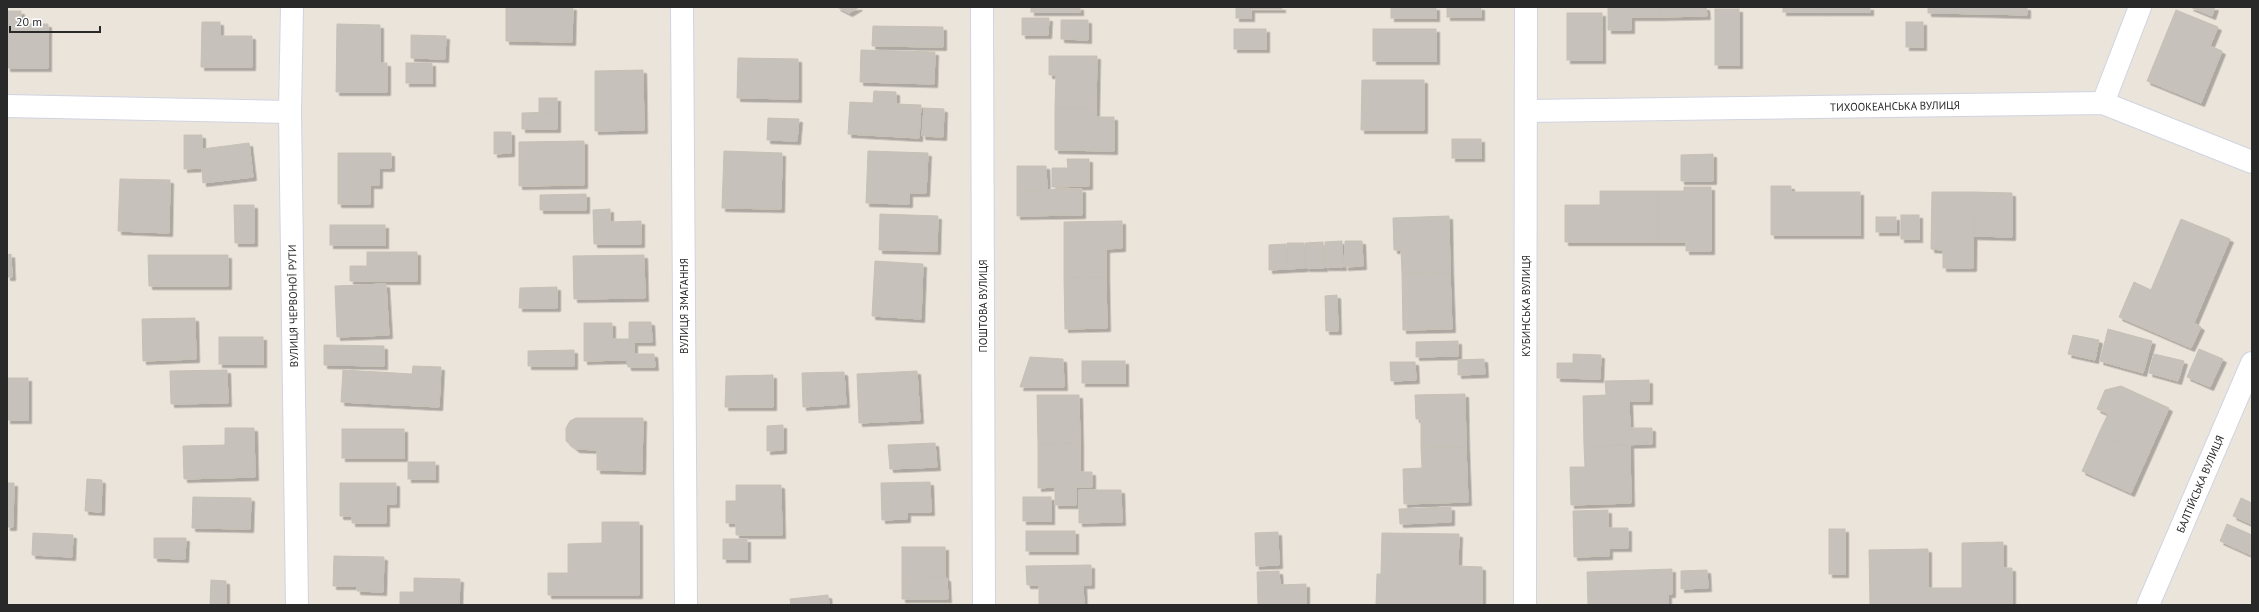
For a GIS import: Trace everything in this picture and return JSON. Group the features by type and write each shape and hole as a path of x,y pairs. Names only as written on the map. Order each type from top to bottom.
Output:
{"street":[{"name":"ВУЛИЦЯ ЧЕРВОНОЇ РУТИ","path":"292,7 290,112 297,605"},
{"name":"ВУЛИЦЯ ЗМАГАННЯ","path":"682,7 686,605"},
{"name":"ПОШТОВА ВУЛИЦЯ","path":"982,7 984,605"},
{"name":"КУБИНСЬКА ВУЛИЦЯ","path":"1525,605 1526,7"},
{"path":"2103,103 2140,7"},
{"name":"ТИХООКЕАНСЬКА ВУЛИЦЯ","path":"1526,111 2103,103 2252,162"},
{"path":"7,106 290,112"},
{"name":"БАЛТІЙСЬКА ВУЛИЦЯ","path":"2148,605 2252,363"}],"building":[{"path":"506,7 573,7 572,42 506,41"},
{"path":"837,7 859,7 849,13"},
{"path":"1031,7 1080,7 1080,12 1031,12"},
{"path":"1236,7 1251,7 1251,18 1236,18"},
{"path":"1251,7 1282,7 1282,9 1251,9"},
{"path":"1391,7 1436,7 1436,18 1391,18"},
{"path":"1447,7 1481,7 1481,17 1447,17"},
{"path":"1608,7 1659,7 1659,17 1631,17 1631,30 1608,30"},
{"path":"1659,7 1706,7 1707,16 1659,17"},
{"path":"1783,7 1824,7 1824,12 1783,12"},
{"path":"1824,7 1870,7 1870,12 1824,12"},
{"path":"1928,7 1990,7 1989,14 1928,13"},
{"path":"1990,7 2027,7 2027,15 1989,14"},
{"path":"2190,7 2215,7 2212,16"},
{"path":"1715,9 1739,9 1739,65 1715,65"},
{"path":"2176,10 2218,27 2210,46 2222,51 2201,103 2147,81"},
{"path":"7,11 21,11 21,24 48,24 48,68 7,68"},
{"path":"1567,13 1602,13 1602,60 1567,60"},
{"path":"1022,18 1049,18 1048,35 1022,35"},
{"path":"1061,20 1088,20 1088,40 1061,39"},
{"path":"202,22 220,22 220,36 252,36 252,67 201,67"},
{"path":"1906,22 1923,22 1923,47 1906,47"},
{"path":"337,24 380,25 380,63 387,63 387,92 336,92"},
{"path":"873,26 943,27 943,47 872,46"},
{"path":"1234,29 1266,29 1266,49 1234,49"},
{"path":"1373,29 1436,29 1436,61 1373,61"},
{"path":"411,35 446,36 445,59 411,58"},
{"path":"861,50 935,52 934,84 860,82"},
{"path":"1049,56 1097,56 1096,108 1055,108 1056,75 1049,75"},
{"path":"738,58 798,59 798,99 737,98"},
{"path":"406,63 432,63 432,83 406,83"},
{"path":"643,70 644,130 595,131 595,71"},
{"path":"1362,80 1424,80 1424,130 1361,130"},
{"path":"874,91 896,92 896,104 921,105 919,138 848,134 850,102 873,103"},
{"path":"539,98 557,98 557,112 539,112"},
{"path":"924,108 944,109 943,137 922,136"},
{"path":"1055,108 1096,108 1096,117 1114,117 1114,151 1055,150"},
{"path":"557,112 557,129 522,129 522,113"},
{"path":"768,118 799,119 797,141 767,140"},
{"path":"494,132 511,132 511,153 494,154"},
{"path":"184,135 202,135 202,149 249,143 253,177 203,183 202,168 184,169"},
{"path":"1452,139 1481,139 1481,158 1452,158"},
{"path":"584,141 584,185 519,186 519,142"},
{"path":"724,151 782,153 781,209 722,208"},
{"path":"868,151 928,153 926,193 909,193 909,204 866,203"},
{"path":"338,153 391,153 391,168 379,168 379,185 370,185 370,204 338,204"},
{"path":"1713,154 1713,181 1681,181 1681,155"},
{"path":"1067,159 1089,159 1089,186 1052,187 1052,168 1068,168"},
{"path":"1017,166 1046,166 1047,190 1017,190"},
{"path":"120,179 170,180 169,233 118,231"},
{"path":"1771,186 1791,186 1791,192 1816,192 1816,235 1771,235"},
{"path":"1684,187 1711,187 1711,251 1686,251 1686,242 1658,242 1658,191 1684,191"},
{"path":"1082,189 1082,215 1017,216 1017,190"},
{"path":"1600,191 1658,191 1658,242 1565,242 1565,205 1600,205"},
{"path":"1816,192 1860,192 1860,235 1816,235"},
{"path":"1932,192 1974,192 1973,268 1943,268 1943,250 1931,249"},
{"path":"1974,192 2012,193 2012,237 1974,236"},
{"path":"586,194 586,210 540,210 540,195"},
{"path":"234,205 254,205 254,243 235,243"},
{"path":"610,209 610,222 641,221 641,244 594,244 593,210"},
{"path":"880,214 938,216 937,251 879,250"},
{"path":"1901,215 1919,215 1919,239 1901,239"},
{"path":"1449,216 1450,272 1402,273 1401,250 1394,250 1393,218"},
{"path":"1876,217 1896,217 1896,232 1876,232"},
{"path":"2181,219 2230,239 2194,323 2201,327 2191,348 2119,317 2134,282 2151,290"},
{"path":"1122,221 1122,248 1106,249 1106,277 1064,278 1064,222"},
{"path":"330,225 385,225 385,245 330,245"},
{"path":"1342,241 1343,267 1325,267 1325,242"},
{"path":"1345,241 1362,241 1363,266 1345,267"},
{"path":"1323,242 1324,268 1306,268 1305,243"},
{"path":"1287,243 1304,243 1305,268 1287,269"},
{"path":"1286,244 1287,269 1269,270 1269,245"},
{"path":"367,252 417,252 417,281 350,281 350,266 367,266"},
{"path":"11,254 12,277 7,277 7,255"},
{"path":"148,255 228,255 228,286 149,286"},
{"path":"644,255 645,298 574,299 573,256"},
{"path":"875,261 923,264 921,319 872,316"},
{"path":"1450,272 1452,329 1403,330 1402,273"},
{"path":"1106,277 1107,328 1065,329 1064,278"},
{"path":"386,284 389,335 337,337 335,286"},
{"path":"557,287 557,308 519,308 520,288"},
{"path":"1337,295 1338,331 1326,331 1325,296"},
{"path":"195,318 196,359 143,361 142,319"},
{"path":"629,322 651,322 652,342 634,342 634,354 654,354 655,367 628,367 627,360 584,361 584,323 612,323 612,339 629,339"},
{"path":"2108,329 2152,341 2143,373 2100,361"},
{"path":"2073,335 2099,340 2095,360 2068,354"},
{"path":"219,337 263,337 263,364 219,364"},
{"path":"1458,341 1458,356 1416,357 1416,342"},
{"path":"324,345 384,346 384,366 324,365"},
{"path":"2199,349 2223,359 2210,387 2187,377"},
{"path":"574,350 574,366 528,366 528,351"},
{"path":"1573,354 1601,355 1600,379 1557,378 1557,363 1573,363"},
{"path":"2154,354 2184,361 2178,381 2149,373"},
{"path":"1030,357 1063,359 1064,387 1020,387"},
{"path":"1484,359 1485,374 1458,375 1458,360"},
{"path":"1082,361 1125,361 1125,383 1082,383"},
{"path":"1390,362 1415,362 1416,380 1391,381"},
{"path":"413,366 441,367 439,407 341,402 343,370 412,374"},
{"path":"227,370 228,403 171,404 170,371"},
{"path":"917,371 920,420 859,423 857,374"},
{"path":"844,372 846,404 803,407 802,373"},
{"path":"773,375 773,407 725,407 726,376"},
{"path":"7,378 28,378 28,420 7,420"},
{"path":"1649,380 1649,401 1629,401 1630,428 1652,428 1652,444 1584,446 1583,396 1606,395 1605,381"},
{"path":"2121,386 2169,408 2148,455 2099,433 2108,414 2097,409 2105,390"},
{"path":"1465,394 1466,447 1421,448 1421,419 1416,419 1415,395"},
{"path":"1037,395 1079,395 1080,443 1038,444"},
{"path":"576,418 643,418 642,471 597,470 597,450 576,449 566,441 566,428 570,421"},
{"path":"783,425 783,450 767,451 767,426"},
{"path":"225,428 254,428 255,477 184,479 183,446 225,445"},
{"path":"342,429 404,429 404,458 342,458"},
{"path":"2099,433 2148,455 2131,493 2082,471"},
{"path":"935,443 937,467 890,469 888,445"},
{"path":"1080,443 1080,472 1092,472 1092,487 1076,487 1076,505 1055,505 1055,487 1038,488 1038,444"},
{"path":"1630,445 1631,503 1571,505 1570,467 1585,467 1584,446"},
{"path":"1466,447 1468,502 1404,504 1403,469 1422,468 1421,448"},
{"path":"408,462 435,462 435,479 408,479"},
{"path":"87,479 102,480 101,512 85,511"},
{"path":"930,482 931,512 907,512 907,519 882,520 881,483"},
{"path":"7,483 14,483 13,527 7,527"},
{"path":"340,483 396,483 396,504 386,504 386,523 352,523 352,516 340,516"},
{"path":"736,485 781,485 782,535 736,535 736,523 726,523 726,501 736,501"},
{"path":"1079,490 1121,490 1122,522 1079,523"},
{"path":"193,497 251,498 250,529 192,528"},
{"path":"1023,497 1051,497 1051,521 1023,521"},
{"path":"2241,498 2252,503 2251,524 2233,516"},
{"path":"1451,507 1451,522 1400,524 1399,509"},
{"path":"1608,510 1608,528 1628,528 1628,548 1609,548 1609,556 1574,557 1573,511"},
{"path":"602,522 639,522 639,595 548,595 548,573 568,573 568,544 602,543"},
{"path":"2227,524 2252,535 2251,555 2220,541"},
{"path":"1829,529 1845,529 1845,574 1829,574"},
{"path":"1026,531 1075,531 1075,551 1026,551"},
{"path":"1278,532 1279,565 1256,566 1255,533"},
{"path":"33,533 73,535 72,557 32,555"},
{"path":"1382,533 1459,534 1458,566 1482,567 1482,605 1376,605 1377,574 1381,574"},
{"path":"154,538 186,538 185,559 154,558"},
{"path":"723,539 747,539 747,559 723,559"},
{"path":"2003,542 2003,568 2012,568 2012,605 1870,605 1869,550 1928,549 1928,588 1962,588 1962,543"},
{"path":"902,547 945,547 945,579 902,579"},
{"path":"334,556 384,557 383,592 357,591 357,586 333,586"},
{"path":"1091,565 1091,585 1083,585 1084,605 1039,605 1039,585 1027,585 1026,566"},
{"path":"1672,569 1672,594 1668,594 1668,605 1588,605 1587,572"},
{"path":"1707,570 1708,588 1681,589 1681,571"},
{"path":"1279,571 1280,585 1306,584 1306,605 1258,605 1257,572"},
{"path":"414,578 460,579 459,605 400,605 400,592 414,592"},
{"path":"947,578 948,599 902,599 902,579"},
{"path":"211,580 226,581 226,605 210,605"},
{"path":"828,595 829,605 791,605 790,599"}]}
